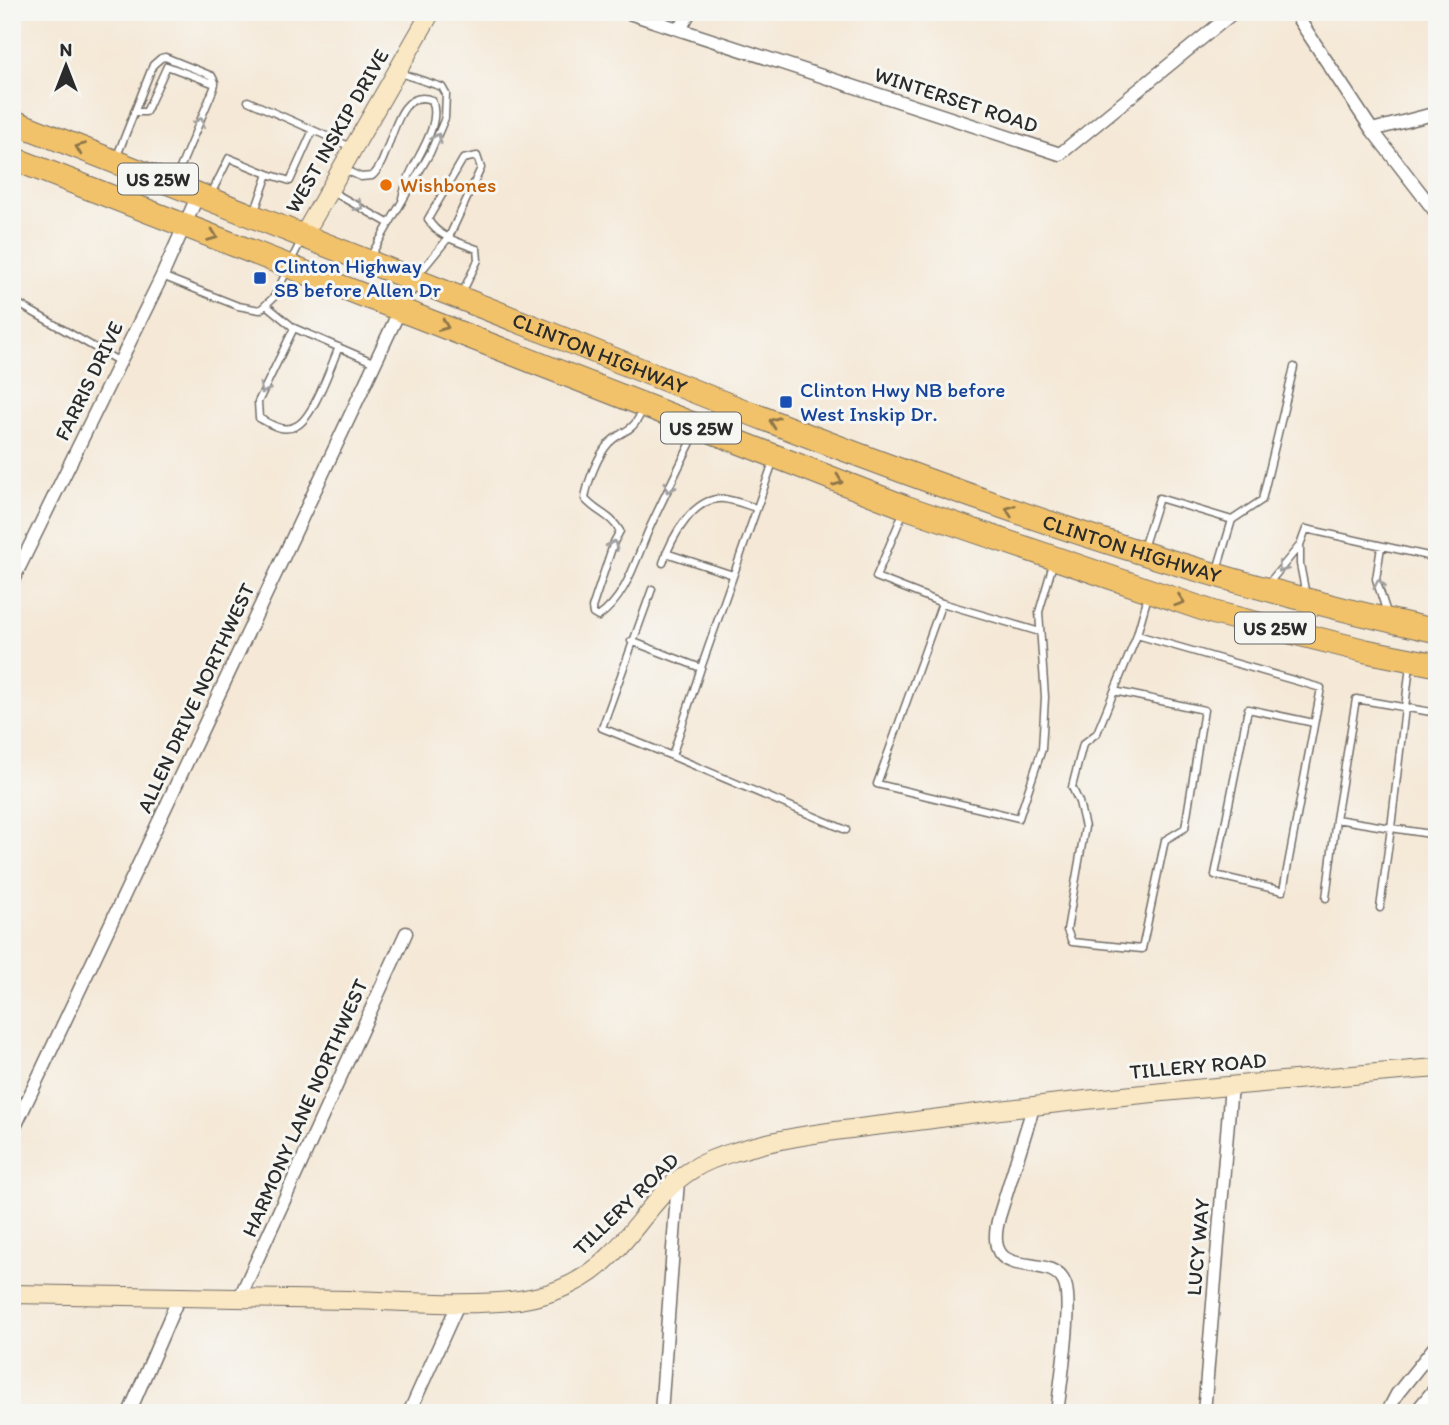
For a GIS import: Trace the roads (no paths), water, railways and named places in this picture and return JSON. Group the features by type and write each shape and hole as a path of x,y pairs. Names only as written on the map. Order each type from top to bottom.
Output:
{"highway":[{"name":"CLINTON HIGHWAY","path":"12,121 880,464 1216,576 1437,631"},
{"name":"CLINTON HIGHWAY","path":"12,158 905,507 1215,613 1437,665"},
{"path":"644,406 659,377"},
{"path":"951,523 961,492"},
{"path":"1324,640 1334,607"}],"street":[{"name":"WEST INSKIP DRIVE","path":"303,236 431,12"},
{"name":"WINTERSET ROAD","path":"626,12 1060,154 1234,12"},
{"path":"680,29 690,12"},
{"path":"1294,12 1372,130 1437,214"},
{"path":"1372,130 1437,113"},
{"name":"FARRIS DRIVE","path":"12,582 185,225 203,197"},
{"name":"ALLEN DRIVE NORTHWEST","path":"12,1133 414,280"},
{"name":"HARMONY LANE NORTHWEST","path":"239,1299 405,933"},
{"name":"TILLERY ROAD","path":"12,1294 178,1299 459,1302 519,1300 544,1295 578,1281 611,1255 658,1198 678,1180 694,1168 715,1158 760,1144 1034,1105 1437,1068"},
{"name":"LUCY WAY","path":"1204,1413 1231,1085"},
{"path":"1034,1105 995,1233 996,1245 1003,1256 1014,1263 1056,1272 1064,1281 1068,1305 1057,1413"},
{"path":"661,1413 678,1180"},
{"path":"129,1413 178,1299"},
{"path":"409,1413 459,1302"},
{"path":"1387,1413 1397,1394 1437,1344"},
{"path":"1415,1413 1437,1385"}],"lane":[{"path":"115,162 153,65 165,57 212,76 215,84 173,185"},
{"path":"134,112 146,112 167,66 215,84"},
{"path":"367,261 430,153 447,107 446,94 442,87 397,71"},
{"path":"342,169 354,176 372,176 380,166 403,109 414,99 432,100 434,112 430,129 407,179 402,198"},
{"path":"248,101 353,148"},
{"path":"203,197 229,158 290,181 313,130"},
{"path":"414,280 449,237 481,168 477,156 463,159 428,219 432,227 449,237 477,250 478,260 460,298"},
{"path":"253,217 268,174"},
{"path":"329,190 388,223"},
{"path":"162,276 249,309 260,310 274,297 303,236"},
{"path":"17,303 120,362"},
{"path":"266,305 293,328 376,363"},
{"path":"293,328 258,402 260,418 278,428 296,427 308,415 339,347"},
{"path":"1216,576 1232,520 1262,500 1294,367"},
{"path":"644,406 635,426 609,443 587,486 585,499 594,509 613,519 620,531 609,555 592,608 593,614 598,617 613,606 626,583 651,524 699,427"},
{"path":"671,756 775,457"},
{"path":"1141,553 1159,498 1232,520"},
{"path":"663,563 670,543 685,519 704,503 722,499 756,508"},
{"path":"905,507 876,577 942,603 1040,632"},
{"path":"1263,589 1300,545 1306,529 1437,558"},
{"path":"1300,545 1300,564 1307,600"},
{"path":"1381,547 1376,579 1389,621"},
{"path":"666,553 733,575"},
{"path":"942,603 877,784 1018,818 1042,749 1045,697 1039,612 1055,559"},
{"path":"652,589 602,727 846,830"},
{"path":"1114,691 1205,710 1185,828 1166,840 1142,949 1072,942 1067,930 1085,827 1072,787 1083,744 1097,733 1114,691 1137,635 1150,591"},
{"path":"1137,635 1321,688 1283,891 1215,875 1248,709 1314,723"},
{"path":"632,641 701,668"},
{"path":"1380,908 1410,660"},
{"path":"1326,898 1356,699 1437,713"},
{"path":"1336,819 1437,835"}],"place":[{"name":"Wishbones","path":"386,185"},
{"name":"Clinton Highway SB before Allen Dr","path":"260,278"},
{"name":"Clinton Hwy NB before West Inskip Dr.","path":"786,402"}]}
